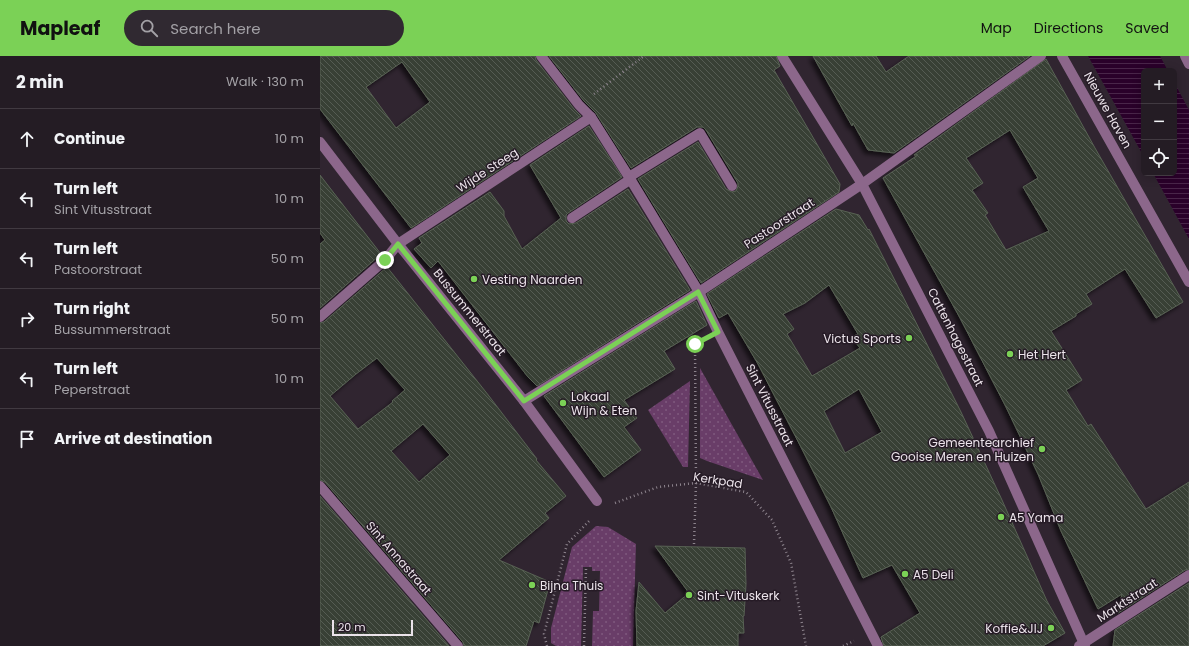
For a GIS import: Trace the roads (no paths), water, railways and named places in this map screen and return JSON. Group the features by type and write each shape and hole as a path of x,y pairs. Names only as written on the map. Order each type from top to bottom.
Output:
{"street":[{"name":"Sint Vitusstraat","path":"541,56 579,105 591,117 630,178 698,292 878,646"},
{"name":"Cattenhagestraat","path":"782,56 862,184 990,431 1083,645"},
{"name":"Pastoorstraat","path":"524,401 698,292 862,184 1041,56"},
{"name":"Nieuwe Haven","path":"1062,56 1189,282"},
{"path":"1185,56 1189,64"},
{"name":"Wijde Steeg","path":"320,317 385,260 398,244 591,117"},
{"path":"572,218 630,178 700,133 732,186"},
{"name":"Bussummerstraat","path":"320,142 398,244 524,401 600,504"},
{"name":"Sint Annastraat","path":"320,486 458,646"},
{"name":"Marktstraat","path":"1083,645 1189,576"}],"place":[{"name":"Vesting Naarden","path":"474,279"},
{"name":"Victus Sports","path":"909,338"},
{"name":"Het Hert","path":"1010,354"},
{"name":"Lokaal Wijn & Eten","path":"563,403"},
{"name":"Gemeentearchief Gooise Meren en Huizen","path":"1042,449"},
{"name":"A5 Yama","path":"1001,517"},
{"name":"A5 Deli","path":"905,574"},
{"name":"Bijna Thuis","path":"532,585"},
{"name":"Sint-Vituskerk","path":"689,595"},
{"name":"Koffie&JIJ","path":"1051,628"}]}
